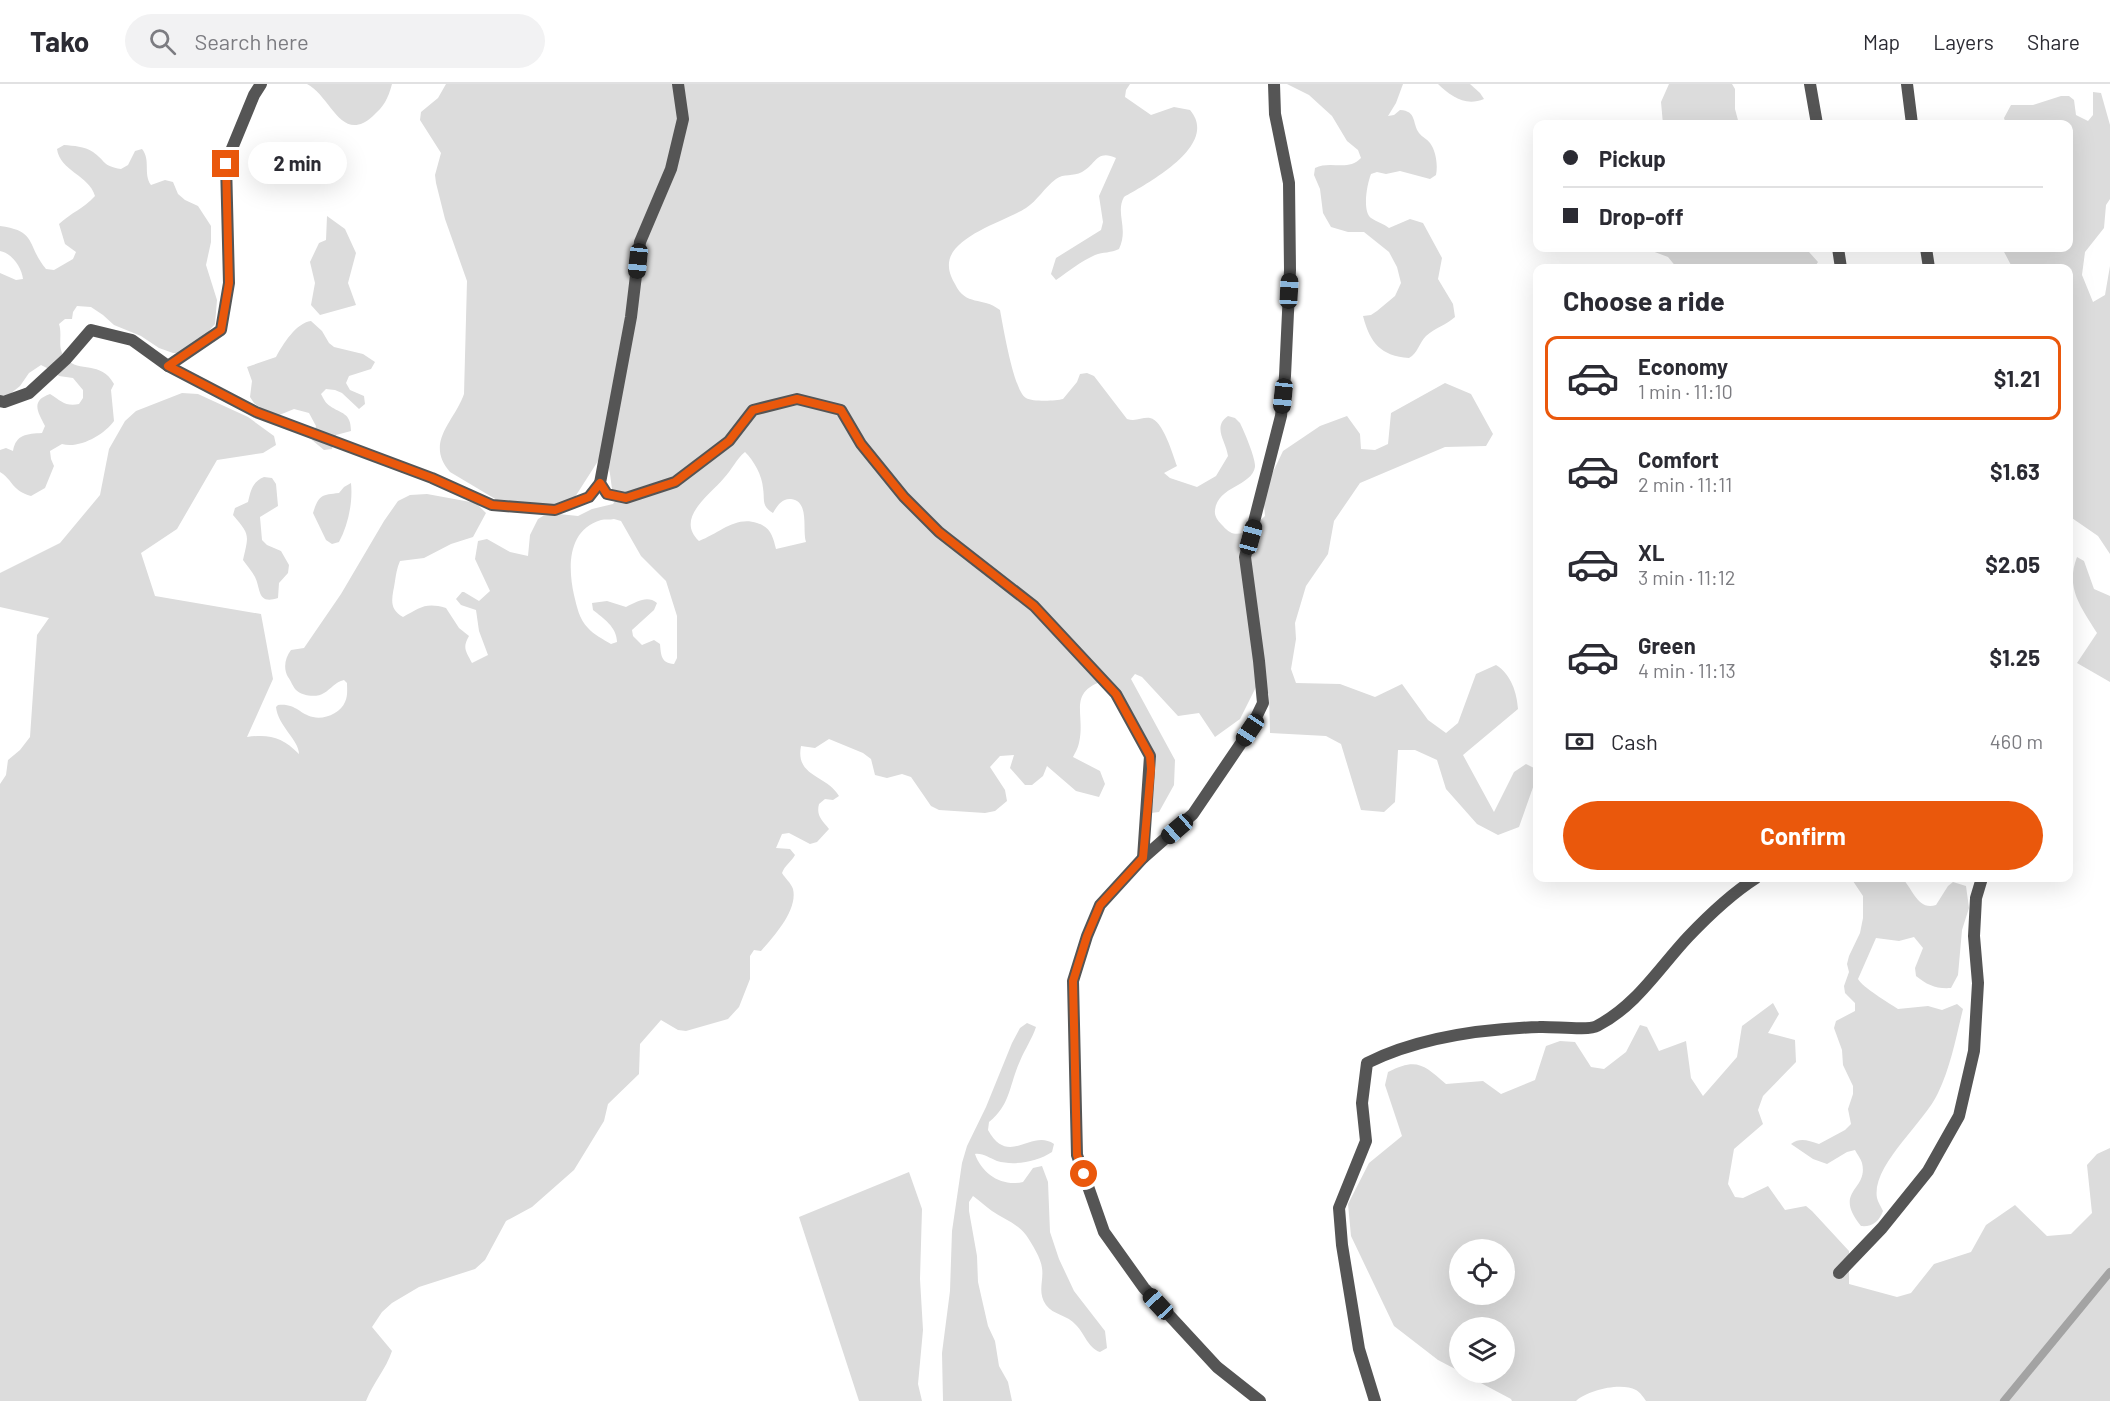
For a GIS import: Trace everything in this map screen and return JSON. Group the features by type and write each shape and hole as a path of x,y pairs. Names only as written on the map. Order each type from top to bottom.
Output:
{"street":[{"path":"168,366 221,330 229,283 226,164 254,95 261,84"},
{"path":"0,401 4,402 29,393 66,359 91,330 132,340 168,366 256,412 432,478 492,505 555,510 589,497 600,483 631,317 639,242 671,169 683,120 678,84"},
{"path":"1260,1401 1217,1367 1144,1288 1104,1232 1077,1155 1073,981 1087,936 1100,905 1143,858 1193,814 1250,730 1263,704 1245,557 1281,416 1285,376 1290,270 1289,183 1275,114 1275,84"},
{"path":"1810,84 1816,120"},
{"path":"1907,84 1912,120"},
{"path":"600,483 607,494 626,498 675,482 729,441 753,410 797,399 841,410 861,444 904,497 939,532 1034,606 1116,694 1150,756 1143,858"},
{"path":"1375,1401 1359,1349 1342,1245 1339,1208 1366,1141 1362,1103 1366,1063 1387,1053 1464,1032 1539,1027 1596,1027 1636,998 1688,938 1738,890 1750,882"},
{"path":"1839,1273 1882,1228 1928,1171 1959,1116 1974,1051 1978,983 1974,936 1976,898 1981,882"}],"shaded area":[{"path":"307,84 392,84 385,102 377,112 362,123 353,125 344,122"},
{"path":"446,84 1130,84 1125,97 1151,115 1174,107 1190,110 1197,123 1196,136 1189,149 1163,173 1124,197 1121,209 1123,234 1119,249 1095,255 1056,280 1051,274 1056,258 1101,230 1103,222 1099,196 1116,158 1104,155 1082,172 1056,179 1026,208 979,231 957,247 951,256 949,269 954,282 964,296 987,303 1000,310 1013,372 1026,398 1039,401 1063,399 1077,382 1080,374 1087,373 1094,376 1127,419 1150,418 1159,425 1177,466 1164,473 1170,478 1197,487 1216,476 1228,456 1220,430 1221,425 1228,416 1235,418 1247,438 1255,467 1248,478 1228,491 1217,502 1216,517 1234,534 1245,532 1265,516 1263,493 1283,451 1320,426 1347,416 1360,434 1361,449 1375,450 1388,444 1391,413 1445,383 1471,394 1493,434 1486,446 1445,447 1360,483 1334,521 1328,554 1306,586 1295,623 1296,639 1291,669 1296,683 1340,684 1375,697 1402,684 1428,720 1446,733 1458,723 1476,674 1496,665 1506,673 1512,684 1518,709 1463,755 1494,812 1514,772 1526,764 1533,768 1533,787 1519,827 1498,835 1477,824 1446,789 1437,760 1415,750 1398,750 1395,802 1384,812 1361,810 1341,744 1326,736 1270,733 1269,694 1258,683 1240,719 1215,737 1199,713 1178,716 1142,677 1135,674 1131,679 1175,760 1174,785 1159,812 1151,813 1152,776 1134,727 1106,680 1094,685 1082,697 1081,732 1073,757 1100,771 1105,784 1099,797 1076,791 1047,766 1043,776 1032,785 1025,785 1010,768 1014,755 1000,756 990,767 1005,790 1007,801 995,811 985,813 939,810 931,806 911,777 902,774 887,778 875,775 871,759 863,753 829,739 815,748 801,746 800,756 807,770 834,789 839,796 833,800 825,799 819,804 819,815 829,829 817,842 810,844 789,833 782,834 776,848 790,849 795,855 782,873 793,889 794,897 784,922 761,951 754,950 750,956 750,979 739,1007 728,1019 686,1031 678,1030 661,1020 640,1044 639,1074 608,1104 604,1121 574,1170 532,1207 506,1221 485,1260 475,1269 419,1287 392,1303 382,1312 372,1327 392,1351 366,1401 0,1401 0,784 6,775 8,760 30,737 37,635 49,618 0,607 0,573 60,543 100,495 109,449 125,421 136,411 182,393 198,394 248,417 274,436 276,445 263,453 217,460 177,529 141,553 155,596 261,614 273,679 247,737 275,738 299,754 296,743 280,720 276,707 284,705 293,707 308,716 317,718 327,716 343,706 347,697 347,683 344,680 341,681 318,695 302,694 295,689 286,674 287,656 291,650 304,648 341,594 398,501 410,495 427,494 476,503 486,513 473,537 451,544 424,558 400,561 392,597 395,610 403,617 428,606 446,608 459,628 469,636 465,647 472,663 488,655 479,631 476,610 461,605 456,599 464,592 479,601 490,591 475,559 478,541 487,539 510,552 528,556 530,535 538,519 559,514 578,516 592,509 613,504 615,501 606,460 598,461 575,497 560,504 530,507 497,500 450,472 443,461 440,451 441,441 464,394 467,281 445,219 436,183 435,175 441,153 420,120 421,112 438,98","holes":["745,452 754,464 762,483 764,502 769,510 773,513 780,503 788,499 797,501 801,505 806,542 776,549 768,530 762,525 749,521 728,526 699,541 691,524 692,516 697,508","601,520 621,521 641,556 666,581 677,616 677,658 674,664 664,660 660,644 654,640 642,645 633,636 632,630 654,610 657,603 642,600 626,607 607,601 592,603 593,610 609,623 615,632 617,642 611,644 590,630 580,617 571,573 572,551 576,541 590,525"]},
{"path":"1287,84 1403,84 1388,116 1400,110 1412,115 1419,133 1434,150 1437,171 1436,175 1430,179 1400,171 1386,174 1377,172 1371,174 1367,190 1366,204 1368,215 1371,218 1389,228 1410,219 1423,223 1442,258 1438,279 1453,304 1455,317 1426,336 1409,358 1391,354 1378,346 1369,334 1363,316 1371,315 1395,296 1401,283 1397,267 1389,252 1364,232 1348,232 1331,227 1323,213 1320,189 1314,175 1315,168 1356,162 1361,158 1358,150 1347,141 1332,116 1309,95"},
{"path":"1438,84 1470,84 1484,99 1465,101 1448,93"},
{"path":"1669,84 1732,84 1735,89 1735,109 1738,120 1663,120 1661,102"},
{"path":"2093,92 2101,93 2110,125 2110,199 2106,205 2104,228 2085,252 2082,275 2093,302 2105,295 2110,266 2110,554 2098,536 2073,519 2073,264 2010,264 2004,252 2073,252 2073,120 2005,120 2011,105 2033,105 2061,96 2069,96 2074,100 2076,115 2088,121 2093,115"},
{"path":"64,145 86,149 93,152 107,165 121,169 128,165 135,151 142,149 145,153 147,176 151,185 165,180 173,182 178,194 198,206 211,226 211,242 206,265 217,300 215,324 199,342 180,353 173,353 114,325 91,307 77,306 72,319 65,319 59,324 61,351 71,363 97,369 109,377 114,384 111,390 114,421 91,440 69,445 62,444 50,451 54,466 45,488 31,496 16,488 0,472 0,450 6,448 13,451 14,445 23,436 42,433 45,426 37,407 44,397 50,394 67,404 74,405 79,404 83,398 83,390 73,378 59,376 41,365 29,373 20,386 0,402 0,273 16,280 23,279 16,262 9,255 0,251 0,226 12,228 26,235 46,269 54,270 73,259 76,252 65,244 59,224 95,196 87,183 63,163 57,149"},
{"path":"327,216 345,229 356,253 348,283 356,305 320,315 311,305 315,283 310,262 319,243 326,240"},
{"path":"1655,252 1809,252 1818,262 1817,264 1674,264 1668,257"},
{"path":"311,321 334,347 363,354 375,362 371,369 349,376 346,383 350,390 364,396 365,404 359,409 342,393 335,390 326,389 321,394 329,405 345,414 351,425 351,431 336,435 332,449 324,450 312,440 316,426 309,413 294,409 272,418 250,397 252,381 247,367 276,357 295,330"},
{"path":"264,477 272,478 276,484 278,506 260,517 262,540 267,545 281,551 289,565 288,573 279,583 278,598 271,600 263,598 255,577 243,560 247,535 233,515 235,508 248,502 254,484"},
{"path":"351,483 350,506 345,528 339,542 332,544 326,540 313,513 322,497 339,493"},
{"path":"2077,557 2084,561 2094,589 2110,596 2110,682 2077,663 2097,633 2076,597 2073,578"},
{"path":"1854,882 1905,882 1920,902 1930,906 1936,905 1953,882 1966,886 1969,908 1962,930 1958,975 1951,988 1932,986 1916,976 1915,968 1923,948 1914,937 1899,941 1876,938 1858,979 1898,1009 1928,1006 1942,1010 1957,1004 1963,1009 1943,1083 1931,1105 1890,1158 1882,1172 1877,1185 1877,1198 1883,1211 1875,1223 1869,1226 1861,1226 1850,1205 1850,1198 1863,1172 1861,1161 1855,1150 1827,1164 1813,1159 1791,1144 1801,1140 1819,1144 1845,1130 1851,1124 1848,1109 1853,1086 1843,1065 1842,1050 1834,1028 1836,1021 1855,1011 1855,1003 1845,993 1844,986 1849,972 1847,964 1849,956 1860,933 1863,896"},
{"path":"1773,1003 1779,1014 1768,1033 1795,1040 1796,1062 1763,1096 1758,1110 1763,1124 1734,1149 1728,1184 1735,1197 1743,1198 1768,1186 1785,1210 1806,1206 1849,1251 1849,1284 1897,1297 1911,1293 1934,1264 1971,1252 1986,1225 2015,1205 2047,1236 2071,1234 2092,1213 2087,1165 2097,1154 2110,1148 2110,1401 1646,1401 1636,1390 1614,1387 1596,1391 1576,1401 1512,1401 1481,1383 1515,1383 1515,1317 1449,1317 1449,1366 1394,1326 1351,1236 1348,1204 1369,1163 1402,1136 1385,1085 1388,1072 1406,1065 1420,1065 1446,1084 1483,1081 1501,1094 1535,1080 1546,1046 1560,1041 1575,1042 1591,1067 1604,1069 1626,1052 1640,1025 1647,1027 1659,1051 1686,1041 1691,1078 1703,1096 1737,1057 1742,1026"},
{"path":"1027,1023 1036,1027 1033,1036 1020,1061 1006,1101 989,1122 988,1130 996,1141 1004,1146 1012,1147 1045,1140 1054,1144 1052,1152 1032,1161 1018,1163 997,1161 975,1154 982,1168 1000,1181 1008,1183 1023,1182 1033,1168 1042,1166 1048,1182 1050,1232 1059,1259 1074,1291 1105,1331 1107,1348 1100,1352 1096,1350 1073,1322 1046,1305 1041,1291 1041,1264 1026,1235 973,1196 969,1202 969,1211 977,1256 978,1282 988,1326 995,1341 999,1366 1008,1382 1012,1401 943,1401 942,1353 950,1291 952,1231 962,1163 967,1146 1012,1043 1020,1028"},
{"path":"909,1172 922,1209 920,1279 923,1330 918,1384 922,1401 859,1401 799,1217"}],"waterway":[{"path":"2004,1401 2110,1272"}],"route":[{"path":"226,164 229,283 221,330 168,366 256,412 432,478 492,505 555,510 589,497 600,483 607,494 626,498 675,482 729,441 753,410 797,399 841,410 861,444 904,497 939,532 1034,606 1116,694 1150,756 1151,769 1143,858 1100,905 1087,936 1073,981 1077,1155 1084,1174"}]}
